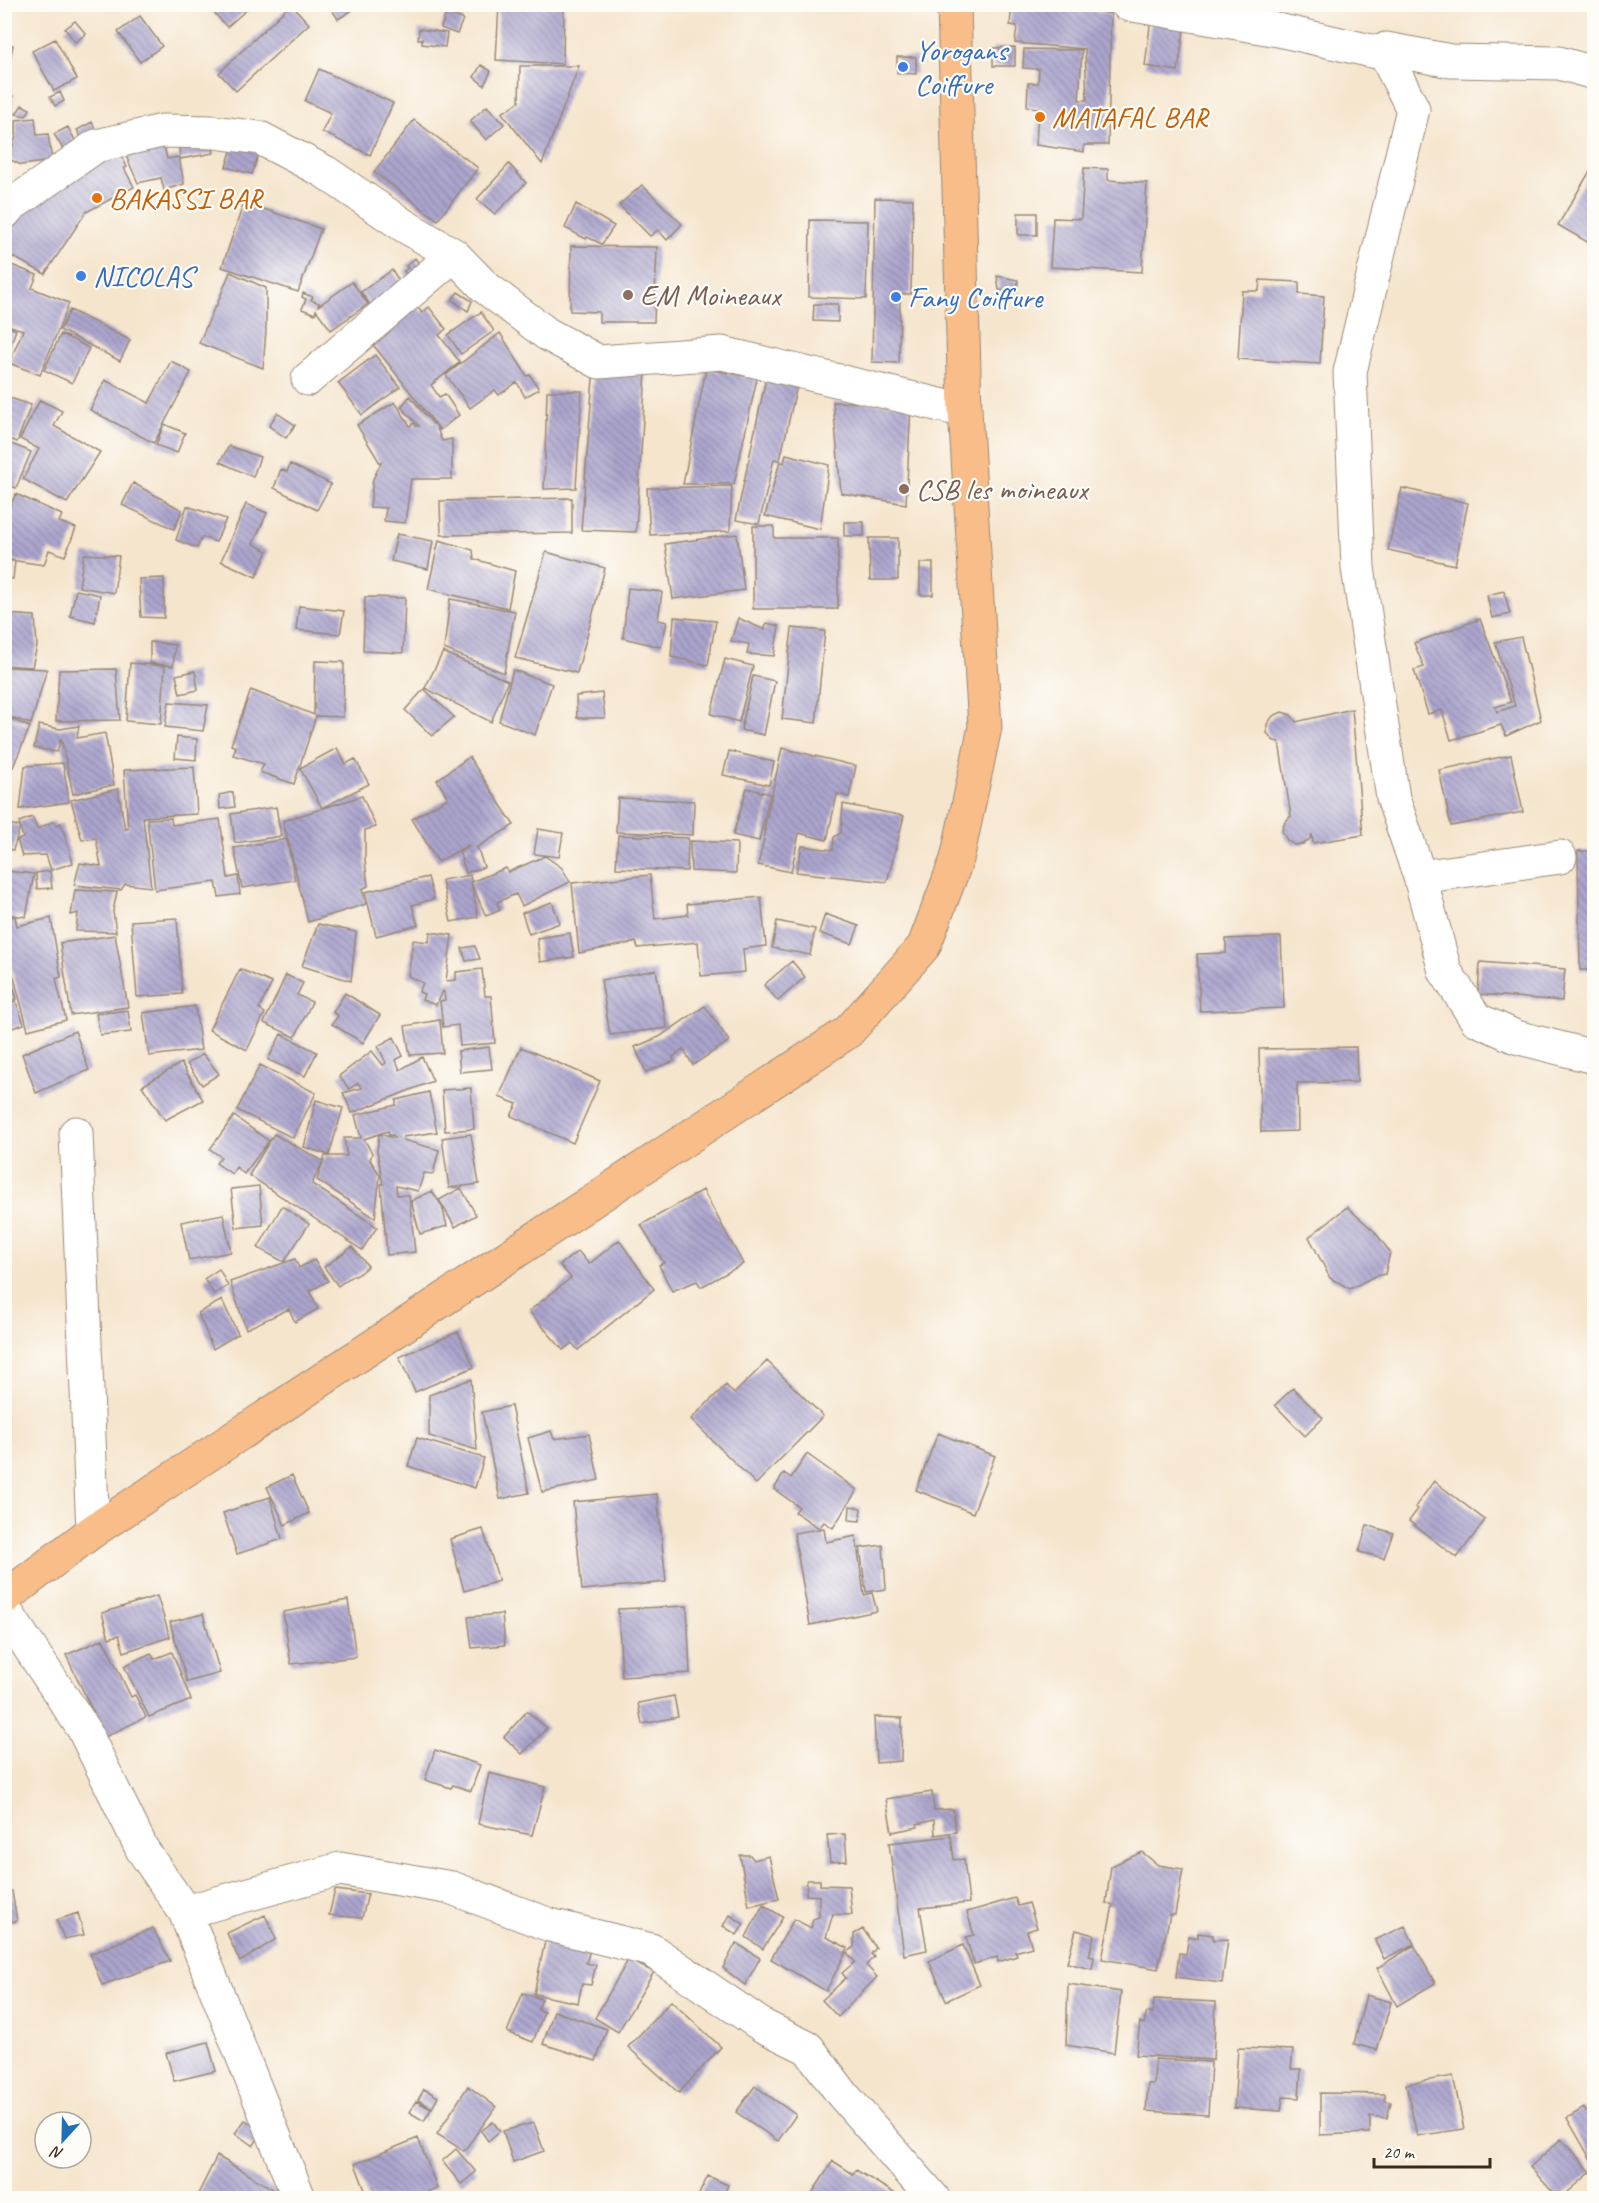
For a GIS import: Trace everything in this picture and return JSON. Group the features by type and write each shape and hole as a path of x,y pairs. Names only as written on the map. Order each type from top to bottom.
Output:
{"main road":[{"path":"4,1598 93,1531 848,1032 924,946 957,859 985,727 965,411 954,4"}],"street":[{"path":"1127,4 1278,30 1385,54"},
{"path":"1594,73 1559,63 1451,61 1386,49 1385,54 1413,109 1350,372 1358,568 1393,798 1420,877 1444,971 1476,1019 1516,1037 1594,1057"},
{"path":"4,213 10,206 96,146 162,131 214,132 260,138 325,171 403,225 454,255 485,287 547,334 599,362 722,353 965,411"},
{"path":"308,379 454,255"},
{"path":"1420,877 1560,857"},
{"path":"76,1133 93,1531"},
{"path":"4,1609 83,1728 142,1849 185,1912 299,2199"},
{"path":"185,1912 340,1869 452,1888 550,1925 651,1950 763,2026 808,2048 850,2103 933,2199"}],"building":[{"path":"206,4 253,4 227,27"},
{"path":"291,4 309,24 236,91 219,73"},
{"path":"328,4 347,4 351,11 338,19"},
{"path":"499,4 564,4 563,64 496,60"},
{"path":"1012,4 1053,4 1111,14 1108,145 1084,145 1084,152 1036,145 1038,108 1027,107 1028,83 1038,83 1039,69 1023,68 1024,49 1082,50 1079,100 1087,100 1085,49 1015,43 1017,26 1010,25"},
{"path":"446,13 463,19 457,34 441,28"},
{"path":"140,16 162,46 140,62 118,32"},
{"path":"1151,18 1185,23 1178,71 1145,66"},
{"path":"75,21 86,34 75,42 65,29"},
{"path":"419,29 447,33 445,47 422,44 422,39 418,39"},
{"path":"55,39 77,79 54,91 32,51"},
{"path":"4,43 13,45 6,81 4,81"},
{"path":"1015,47 1015,66 993,66 993,48"},
{"path":"897,57 916,57 916,74 897,73"},
{"path":"481,65 491,71 484,85 474,77"},
{"path":"520,66 579,66 542,164 502,113 519,102"},
{"path":"319,69 393,103 370,155 322,132 331,113 305,101"},
{"path":"60,92 64,101 55,106 50,97"},
{"path":"4,95 13,96 6,149 4,149"},
{"path":"22,105 30,109 26,116 16,114"},
{"path":"487,106 504,124 486,140 470,121"},
{"path":"35,118 37,135 48,134 52,161 21,165 9,159 16,136 16,120"},
{"path":"414,120 478,168 438,220 374,172"},
{"path":"92,122 97,133 84,143 77,130"},
{"path":"68,127 77,144 64,151 54,134"},
{"path":"209,133 214,153 180,159 178,139"},
{"path":"235,139 261,145 252,174 226,167"},
{"path":"163,141 167,159 179,157 184,184 164,190 161,178 138,183 123,149"},
{"path":"118,151 134,187 86,212 45,274 4,252 4,232 15,219 48,193"},
{"path":"509,164 526,183 495,214 477,199"},
{"path":"1594,167 1594,246 1558,225"},
{"path":"1084,168 1108,169 1108,180 1147,183 1142,272 1050,267 1053,218 1081,219"},
{"path":"642,185 682,224 667,240 658,230 650,236 619,205"},
{"path":"875,198 913,199 911,294 900,294 899,363 872,362"},
{"path":"244,202 321,229 298,292 222,267"},
{"path":"576,204 614,226 602,244 565,228"},
{"path":"1018,213 1037,213 1037,235 1018,235"},
{"path":"810,220 868,221 866,299 809,297"},
{"path":"571,246 657,247 654,322 599,322 599,312 570,311"},
{"path":"415,258 426,274 411,281 404,271"},
{"path":"4,262 37,275 32,288 69,303 40,375 9,363 23,330 4,324"},
{"path":"392,270 405,290 375,312 361,292"},
{"path":"230,272 266,288 263,368 199,343"},
{"path":"997,276 1018,280 1017,293 999,290"},
{"path":"1260,280 1299,282 1299,294 1324,296 1320,364 1238,359 1242,291 1259,291"},
{"path":"352,282 368,304 331,330 316,310 315,314 302,309 306,299 302,297 303,293 313,297 311,300 319,303 318,306"},
{"path":"458,292 472,301 468,311 452,300"},
{"path":"814,304 838,304 838,322 813,321"},
{"path":"416,306 422,313 429,307 446,329 439,335 460,362 431,385 439,397 445,394 459,415 440,430 371,342"},
{"path":"70,310 130,340 120,361 60,330"},
{"path":"481,312 494,331 461,354 448,335"},
{"path":"4,325 16,330 5,359 4,359"},
{"path":"500,333 527,376 530,375 539,389 525,397 517,382 499,395 495,390 470,408 446,375"},
{"path":"61,334 89,348 72,383 44,370"},
{"path":"375,355 400,387 362,415 338,383"},
{"path":"171,361 191,372 154,443 90,410 105,380 149,403"},
{"path":"594,366 646,371 636,532 581,530"},
{"path":"706,369 757,378 734,484 683,484"},
{"path":"766,378 797,385 780,460 774,459 759,524 736,520"},
{"path":"547,391 582,391 576,488 544,489"},
{"path":"4,396 31,405 17,442 4,437"},
{"path":"410,396 433,424 435,423 442,441 452,439 452,479 411,479 405,523 384,521 386,508 370,507 373,479 382,461 380,463 357,425 395,402 410,426 414,423 419,426 401,407"},
{"path":"40,400 62,411 54,426 100,452 67,503 23,479 39,449 20,439"},
{"path":"833,402 911,404 906,504 841,493"},
{"path":"277,413 295,425 286,438 269,426"},
{"path":"164,424 185,433 177,453 156,445"},
{"path":"4,441 31,452 16,488 4,483"},
{"path":"229,446 260,457 253,477 220,462"},
{"path":"786,454 829,465 820,529 765,516 780,461 784,463"},
{"path":"290,464 331,484 317,510 274,488 281,469 287,472"},
{"path":"133,483 182,510 174,529 122,505"},
{"path":"732,486 730,531 650,535 647,488"},
{"path":"1402,488 1468,503 1455,565 1388,550"},
{"path":"16,494 62,515 59,522 76,528 65,556 49,550 44,565 4,559 4,518"},
{"path":"572,498 572,533 441,535 440,501"},
{"path":"246,504 267,513 253,544 268,551 256,577 221,561"},
{"path":"187,506 226,519 216,542 202,537 197,548 176,540"},
{"path":"844,522 864,522 864,536 844,536"},
{"path":"753,526 774,526 774,538 838,538 838,609 753,609"},
{"path":"397,534 433,541 428,569 391,561"},
{"path":"737,534 744,590 673,599 665,544"},
{"path":"869,538 898,538 898,580 870,580"},
{"path":"439,540 473,550 474,559 515,571 508,608 428,589"},
{"path":"546,552 605,568 577,673 515,658"},
{"path":"84,554 119,556 114,593 79,587"},
{"path":"4,561 15,561 13,579 4,578"},
{"path":"920,563 933,563 933,595 920,595"},
{"path":"164,578 164,618 141,617 139,579"},
{"path":"628,588 662,592 658,620 667,622 661,647 623,638"},
{"path":"76,590 100,595 95,622 70,616"},
{"path":"1504,591 1510,614 1492,618 1487,595"},
{"path":"365,597 405,598 403,653 363,651"},
{"path":"450,599 515,611 504,673 444,649"},
{"path":"299,606 344,611 340,634 296,630"},
{"path":"4,614 35,616 37,646 32,667 4,665"},
{"path":"674,617 716,621 708,665 671,657"},
{"path":"738,618 765,630 766,623 779,626 774,656 747,654 749,644 731,641"},
{"path":"1480,619 1511,702 1495,707 1497,712 1515,706 1495,642 1521,637 1541,720 1506,736 1501,725 1451,740 1442,710 1428,714 1414,670 1424,667 1414,643"},
{"path":"792,628 825,631 816,723 782,719"},
{"path":"150,642 175,645 173,666 150,663"},
{"path":"443,652 508,681 491,722 425,688"},
{"path":"725,659 753,666 739,722 711,714"},
{"path":"315,661 344,662 343,717 316,716 294,784 260,772 264,764 233,755 236,747 231,745 251,690 314,715"},
{"path":"130,663 165,666 161,724 126,721"},
{"path":"4,667 47,669 31,724 4,715"},
{"path":"116,669 120,720 56,721 59,670"},
{"path":"513,670 552,684 535,735 499,721"},
{"path":"195,671 198,690 180,694 176,675"},
{"path":"753,676 775,681 764,735 741,730"},
{"path":"424,689 454,717 432,736 405,710"},
{"path":"602,693 605,718 577,718 576,696"},
{"path":"169,702 208,705 203,731 165,727"},
{"path":"1352,709 1363,835 1313,843 1312,834 1311,838 1303,844 1294,845 1287,840 1282,831 1285,822 1291,816 1279,742 1274,741 1267,733 1267,724 1273,716 1282,712 1291,715 1296,722"},
{"path":"4,716 30,727 13,767 4,764"},
{"path":"39,725 60,729 79,726 77,738 105,733 114,785 73,794 61,738 57,752 34,748"},
{"path":"177,737 197,739 196,760 175,758"},
{"path":"337,748 346,764 355,759 369,784 322,808 300,768"},
{"path":"782,748 856,766 849,797 837,794 827,840 799,833 791,872 758,865"},
{"path":"729,751 774,762 769,785 723,775"},
{"path":"1511,755 1523,812 1451,826 1439,770"},
{"path":"469,757 514,825 477,847 484,867 466,873 459,851 470,847 468,845 438,862 412,819 448,798 437,780"},
{"path":"63,763 69,802 20,809 25,766"},
{"path":"194,767 197,814 143,817 151,887 125,884 121,890 74,885 80,863 101,866 96,838 82,840 71,800 118,789 125,829 128,829 124,770"},
{"path":"747,788 770,794 759,841 733,835"},
{"path":"233,792 235,807 220,809 219,795"},
{"path":"362,796 376,827 365,830 368,886 362,889 366,904 308,922 283,821"},
{"path":"618,798 694,801 693,835 616,832"},
{"path":"843,804 904,816 887,882 796,872 802,846 833,850 834,837 841,833"},
{"path":"276,807 281,836 235,843 231,814"},
{"path":"32,817 37,829 54,821 56,826 61,823 73,863 51,870 46,855 22,856 17,840 23,838 19,822"},
{"path":"171,818 172,825 220,819 228,878 238,876 240,894 219,897 216,882 155,890 147,819"},
{"path":"4,822 20,827 13,850 4,848"},
{"path":"538,829 563,833 559,857 534,854"},
{"path":"618,835 688,838 687,871 616,868"},
{"path":"287,839 295,880 242,888 234,848"},
{"path":"690,841 737,843 736,873 691,871"},
{"path":"1578,851 1594,851 1594,970 1580,970"},
{"path":"545,856 562,868 570,882 522,906 516,894 497,902 500,910 486,916 471,883 478,917 451,922 442,880 470,875 471,882 506,868 508,872"},
{"path":"4,858 9,858 7,871 34,874 26,917 4,914"},
{"path":"50,871 52,888 37,889 36,873"},
{"path":"650,875 655,919 688,915 687,904 761,897 766,946 743,949 745,972 701,976 698,942 638,948 636,942 579,953 572,883"},
{"path":"428,877 434,899 412,905 418,925 376,936 365,892"},
{"path":"75,890 117,892 113,911 116,932 76,931 78,913 71,915"},
{"path":"552,902 560,923 529,934 522,913"},
{"path":"825,914 859,926 852,944 819,933"},
{"path":"15,916 17,926 51,918 61,977 56,979 66,1020 28,1030 4,941 4,918"},
{"path":"177,918 182,994 137,997 131,921"},
{"path":"777,921 815,929 810,955 772,948"},
{"path":"318,924 356,932 351,981 302,966"},
{"path":"430,932 452,935 446,981 456,980 456,972 482,969 485,996 491,996 495,1043 460,1046 458,1025 443,1027 440,1001 445,1000 444,992 436,1005 422,1000 424,994 419,992 423,983 408,976 413,940 429,942"},
{"path":"570,933 574,957 540,962 537,938"},
{"path":"115,935 128,1007 71,1015 60,943"},
{"path":"1281,937 1284,1008 1200,1011 1197,954 1226,953 1226,939"},
{"path":"475,946 480,959 466,961 462,948"},
{"path":"792,961 805,977 778,1001 764,985"},
{"path":"1480,962 1565,969 1562,1001 1478,994"},
{"path":"240,969 272,983 259,1009 265,1013 247,1050 209,1030"},
{"path":"656,970 667,1028 610,1035 601,980"},
{"path":"9,973 17,999 4,1002 4,974"},
{"path":"286,975 303,983 297,995 312,1002 295,1037 264,1023"},
{"path":"345,993 380,1015 363,1043 332,1024 338,1016 333,1012"},
{"path":"16,1001 24,1024 4,1031 4,1005"},
{"path":"195,1006 201,1050 149,1056 143,1013"},
{"path":"705,1006 729,1041 693,1065 683,1049 673,1057 674,1061 646,1072 635,1047 659,1037"},
{"path":"128,1010 131,1032 100,1035 96,1014"},
{"path":"440,1020 443,1053 410,1055 405,1026"},
{"path":"75,1031 89,1070 36,1093 22,1054"},
{"path":"281,1034 317,1052 305,1076 268,1060"},
{"path":"394,1037 403,1056 396,1060 400,1070 422,1057 433,1081 352,1113 343,1093 362,1088 358,1083 349,1089 339,1076 372,1051 383,1065 386,1063 378,1046"},
{"path":"489,1047 492,1069 460,1072 458,1051"},
{"path":"521,1047 600,1081 573,1143 511,1116 517,1104 499,1097"},
{"path":"1356,1047 1357,1082 1297,1083 1298,1131 1261,1132 1259,1049"},
{"path":"203,1054 219,1074 202,1085 187,1064"},
{"path":"181,1063 203,1100 165,1120 142,1086"},
{"path":"260,1065 316,1093 293,1138 237,1110"},
{"path":"471,1088 474,1129 445,1131 442,1090"},
{"path":"429,1092 437,1132 403,1137 403,1140 439,1150 433,1174 424,1173 418,1191 396,1186 397,1195 409,1195 415,1252 387,1255 381,1184 383,1184 377,1151 379,1134 364,1139 372,1153 370,1160 380,1175 375,1218 317,1180 325,1156 347,1156 344,1138 361,1138 355,1115 396,1105 396,1100","holes":["388,1131 389,1135 393,1135 394,1138 379,1134"]},
{"path":"316,1100 343,1108 329,1155 304,1147"},
{"path":"234,1116 269,1141 244,1174 236,1167 232,1174 216,1163 221,1157 210,1149"},
{"path":"274,1134 323,1161 312,1184 377,1227 362,1250 249,1175"},
{"path":"471,1134 479,1184 449,1188 442,1138"},
{"path":"259,1186 263,1225 236,1228 231,1189"},
{"path":"461,1188 476,1215 455,1227 439,1200"},
{"path":"703,1190 743,1264 701,1287 697,1281 672,1291 659,1265 664,1263 641,1225"},
{"path":"432,1191 442,1206 447,1226 420,1234 411,1201"},
{"path":"282,1206 309,1224 284,1262 258,1248"},
{"path":"1347,1207 1374,1231 1390,1252 1385,1274 1375,1276 1350,1289 1330,1278 1309,1237"},
{"path":"223,1214 231,1252 189,1260 181,1222"},
{"path":"619,1240 654,1289 578,1350 572,1343 563,1350 529,1311 571,1278 560,1265 578,1251 589,1264"},
{"path":"352,1247 368,1266 338,1286 324,1267"},
{"path":"295,1259 299,1268 314,1260 328,1281 310,1291 318,1309 295,1322 289,1309 246,1329 230,1282"},
{"path":"219,1269 228,1286 214,1294 204,1279"},
{"path":"222,1300 238,1334 213,1349 198,1313"},
{"path":"458,1332 474,1367 415,1392 399,1357"},
{"path":"767,1361 823,1416 756,1484 691,1419 726,1385 734,1394"},
{"path":"471,1379 477,1450 429,1436 429,1395"},
{"path":"1293,1388 1323,1418 1305,1436 1275,1405"},
{"path":"511,1406 529,1493 500,1499 482,1412"},
{"path":"551,1431 554,1439 589,1434 599,1480 542,1492 528,1438"},
{"path":"938,1433 995,1456 973,1513 916,1490"},
{"path":"417,1438 484,1458 475,1488 408,1466"},
{"path":"807,1454 857,1490 833,1528 824,1522 819,1528 795,1512 799,1507 774,1489 784,1473 791,1478"},
{"path":"292,1475 309,1513 285,1525 267,1487"},
{"path":"1434,1481 1485,1520 1457,1558 1409,1521 1418,1509 1415,1507"},
{"path":"657,1494 666,1582 582,1590 573,1502"},
{"path":"270,1497 282,1539 237,1554 223,1513"},
{"path":"850,1506 861,1508 860,1521 849,1520"},
{"path":"1367,1525 1393,1533 1384,1558 1359,1552"},
{"path":"824,1528 826,1542 856,1536 864,1595 872,1593 877,1611 810,1625 794,1533"},
{"path":"483,1529 499,1581 464,1591 450,1539"},
{"path":"883,1545 886,1589 866,1592 860,1548"},
{"path":"157,1596 170,1637 124,1652 119,1635 109,1638 102,1613"},
{"path":"348,1600 356,1657 291,1664 283,1612"},
{"path":"687,1606 690,1673 622,1677 618,1609"},
{"path":"203,1614 220,1673 187,1682 170,1622"},
{"path":"502,1614 505,1645 472,1648 468,1617"},
{"path":"103,1639 131,1697 135,1695 146,1717 105,1737 66,1655"},
{"path":"172,1652 191,1700 149,1717 124,1666 151,1653 154,1659"},
{"path":"674,1696 678,1717 642,1724 638,1703"},
{"path":"527,1711 547,1728 522,1754 504,1737"},
{"path":"874,1717 902,1718 901,1761 876,1763"},
{"path":"435,1750 480,1765 471,1791 425,1780"},
{"path":"489,1773 545,1787 532,1835 478,1824"},
{"path":"932,1792 934,1810 953,1809 956,1832 935,1835 934,1820 917,1824 918,1827 892,1832 886,1799"},
{"path":"845,1834 847,1861 830,1862 827,1835"},
{"path":"951,1836 954,1860 964,1859 969,1903 920,1908 927,1950 904,1955 889,1843"},
{"path":"1142,1852 1158,1865 1183,1869 1175,1915 1170,1915 1158,1969 1102,1959 1113,1905 1106,1903 1111,1866"},
{"path":"740,1855 750,1855 754,1860 769,1856 779,1899 749,1906"},
{"path":"807,1880 820,1880 820,1885 849,1886 852,1915 833,1914 826,1937 848,1948 826,1991 771,1959 794,1919 811,1928 813,1919 819,1917 819,1896 806,1895"},
{"path":"335,1890 368,1894 362,1918 329,1915"},
{"path":"12,1891 17,1921 4,1923 4,1893"},
{"path":"1015,1898 1018,1906 1029,1903 1037,1928 1027,1931 1032,1947 1015,1952 1017,1956 998,1962 997,1957 974,1964 966,1937 974,1935 967,1912"},
{"path":"763,1905 783,1917 763,1949 746,1937"},
{"path":"78,1913 84,1935 64,1939 57,1920"},
{"path":"265,1915 276,1939 240,1962 227,1933"},
{"path":"730,1915 744,1924 737,1935 723,1926"},
{"path":"1405,1926 1414,1944 1384,1959 1375,1940"},
{"path":"153,1928 170,1961 102,1985 90,1954"},
{"path":"863,1929 876,1948 871,1954 874,1957 866,1965 877,1977 838,2017 822,2000 846,1978 842,1973 855,1962 847,1953 854,1947 854,1934"},
{"path":"1076,1930 1094,1935 1089,1956 1094,1957 1092,1969 1067,1963"},
{"path":"1198,1933 1213,1935 1213,1940 1228,1939 1222,1983 1176,1977 1179,1953 1186,1954 1189,1936 1198,1938"},
{"path":"545,1941 590,1950 586,1963 596,1965 591,1985 582,1984 578,2003 534,1994"},
{"path":"736,1943 760,1958 745,1985 723,1968"},
{"path":"963,1945 980,1985 946,2001 929,1961"},
{"path":"1414,1945 1435,1983 1397,2006 1377,1968"},
{"path":"628,1960 654,1972 618,2032 595,2018"},
{"path":"1068,1984 1121,1992 1114,2053 1066,2045"},
{"path":"523,1993 542,1999 538,2010 544,2012 533,2042 507,2032"},
{"path":"1366,1995 1391,2002 1377,2050 1354,2044"},
{"path":"1154,1999 1216,2002 1213,2060 1136,2055 1140,2022 1144,2024 1147,2012 1153,2013"},
{"path":"671,2001 721,2047 679,2093 628,2047"},
{"path":"554,2011 607,2029 596,2061 543,2044"},
{"path":"208,2042 216,2071 174,2081 166,2053"},
{"path":"1238,2048 1293,2050 1291,2069 1301,2069 1299,2098 1283,2097 1281,2111 1234,2108"},
{"path":"1155,2059 1211,2062 1208,2115 1146,2111 1148,2084 1154,2084"},
{"path":"1453,2076 1464,2129 1417,2136 1406,2084"},
{"path":"468,2086 496,2107 464,2151 437,2134"},
{"path":"755,2086 796,2115 778,2141 736,2112"},
{"path":"424,2089 438,2097 432,2108 418,2100"},
{"path":"1320,2093 1385,2094 1385,2101 1391,2102 1387,2118 1370,2116 1370,2133 1320,2135"},
{"path":"416,2101 431,2109 424,2121 409,2112"},
{"path":"1584,2108 1588,2115 1594,2112 1594,2165 1567,2118"},
{"path":"245,2120 263,2132 253,2146 235,2133"},
{"path":"493,2122 500,2131 488,2141 481,2131"},
{"path":"534,2123 544,2151 513,2162 503,2131"},
{"path":"418,2138 437,2188 410,2198 368,2198 355,2164"},
{"path":"1561,2139 1591,2172 1561,2198 1558,2198 1530,2167"},
{"path":"456,2149 476,2172 461,2184 442,2161"},
{"path":"217,2156 288,2198 196,2198"},
{"path":"833,2161 853,2174 856,2170 899,2196 897,2198 809,2198"},
{"path":"708,2176 728,2185 723,2198 697,2198"}],"place":[{"name":"Yorogans Coiffure","path":"903,67"},
{"name":"MATAFAL BAR","path":"1040,117"},
{"name":"BAKASSI BAR","path":"97,198"},
{"name":"NICOLAS","path":"81,276"},
{"name":"EM Moineaux","path":"628,295"},
{"name":"Fany Coiffure","path":"896,297"},
{"name":"CSB les moineaux","path":"904,489"}]}
